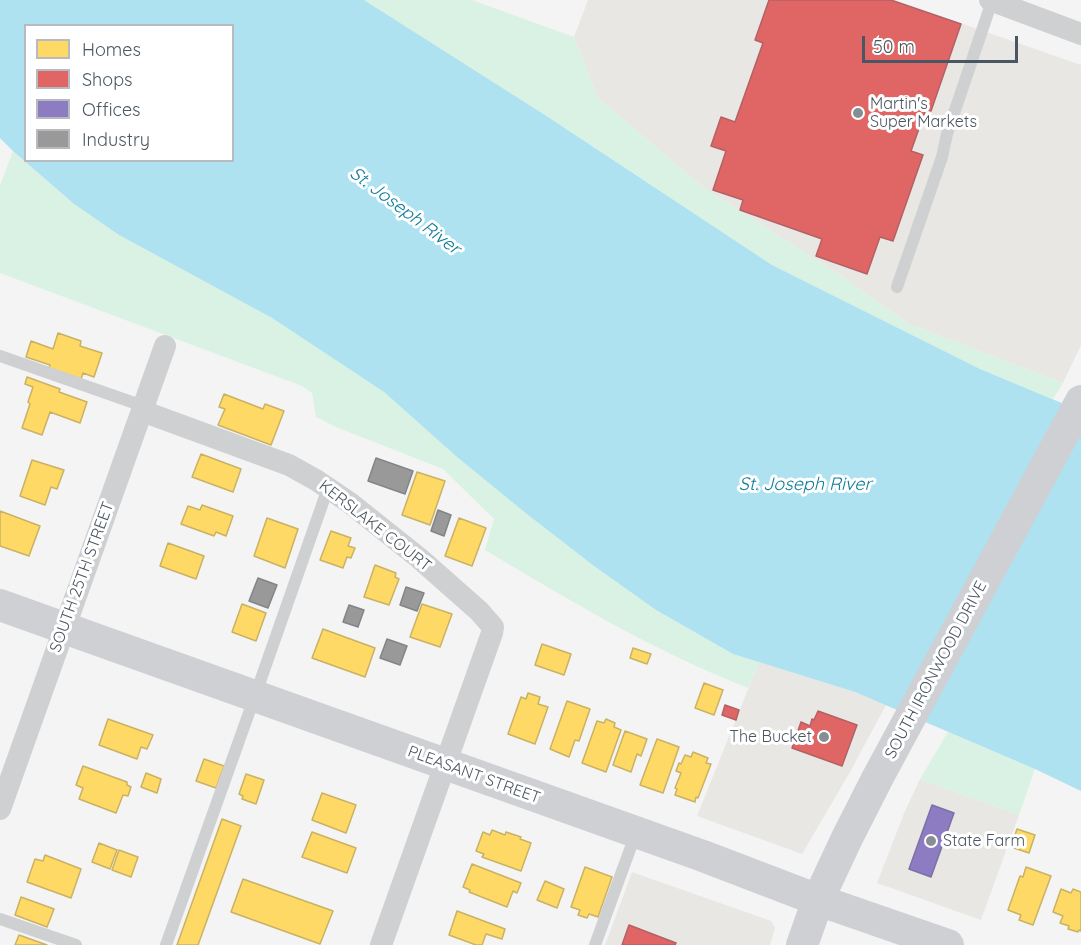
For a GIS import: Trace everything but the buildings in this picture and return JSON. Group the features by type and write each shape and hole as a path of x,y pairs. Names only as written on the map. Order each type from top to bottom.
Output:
{"street":[{"path":"1002,2 1081,34"},
{"name":"SOUTH 25TH STREET","path":"0,808 165,346"},
{"name":"SOUTH IRONWOOD DRIVE","path":"802,945 847,838 878,777 1081,401"},
{"name":"KERSLAKE COURT","path":"142,408 290,465 328,488 419,558 479,611 493,627 445,765"},
{"name":"PLEASANT STREET","path":"0,605 948,945"},
{"path":"381,945 445,765"}],"lane":[{"path":"897,287 942,157 947,134 1002,2"},
{"path":"0,356 142,408"},
{"path":"166,945 328,488"},
{"path":"596,945 636,832"},
{"path":"0,919 76,945"}],"shaded area":[{"path":"588,0 894,0 1081,65 1081,345 1063,383 909,324 840,275 704,188 598,98 574,37"},
{"path":"759,662 855,692 886,705 802,854 697,816"},
{"path":"920,779 1019,815 981,920 877,883"},
{"path":"632,872 771,921 775,928 770,945 605,945"}],"green space":[{"path":"364,0 472,0 574,37 598,98 704,188 840,275 909,324 1063,383 1053,399 980,369 772,265 545,115"},
{"path":"13,151 74,204 119,235 272,318 384,392 457,457 594,566 656,610 733,654 759,662 748,688 647,642 581,607 485,550 494,519 443,469 316,417 312,393 302,386 0,273 0,186"},
{"path":"948,732 1035,769 1019,815 920,779"}],"water":[{"name":"St. Joseph River","path":"0,0 364,0 545,115 772,265 980,369 1081,411 1081,791 855,692 733,654 656,610 528,515 457,457 384,392 272,318 119,235 74,204 26,162 234,162 234,24 24,24 24,161 0,138"}],"place":[{"name":"Martin's Super Markets","path":"858,113"},
{"name":"The Bucket","path":"824,737"},
{"name":"State Farm","path":"931,841"}]}
